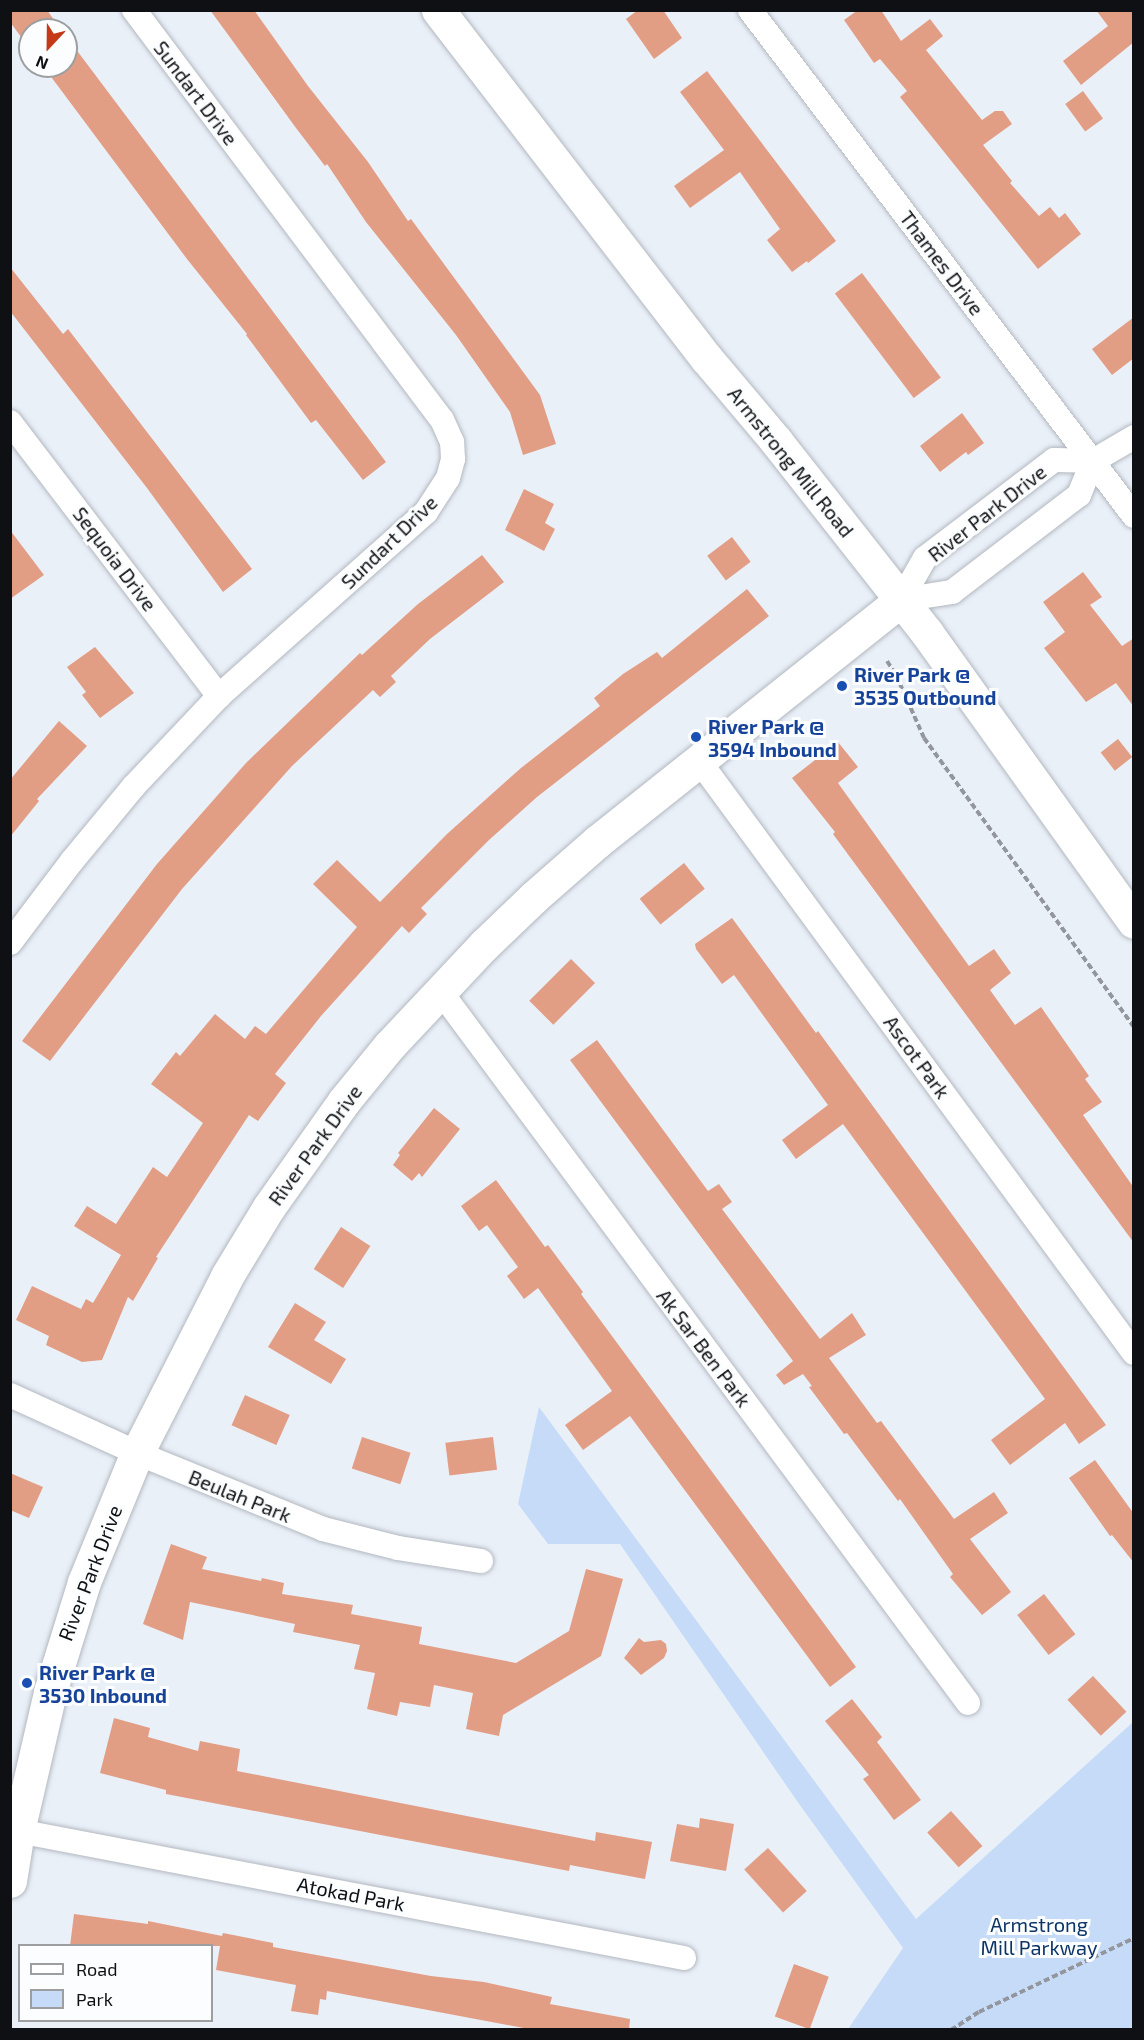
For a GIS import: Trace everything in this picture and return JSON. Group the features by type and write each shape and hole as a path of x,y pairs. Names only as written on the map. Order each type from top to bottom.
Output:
{"street":[{"name":"Sundart Drive","path":"10,943 72,861 134,786 219,696 426,512 448,478 453,459 452,442 442,420 134,10"},
{"name":"Armstrong Mill Road","path":"438,10 707,359 776,441 901,600 1134,922"},
{"name":"Thames Drive","path":"750,10 1134,516"},
{"name":"Sequoia Drive","path":"13,429 219,696"},
{"path":"1094,461 1134,437"},
{"name":"River Park Drive","path":"10,1881 18,1831 64,1642 84,1582 137,1453 227,1276 269,1207 344,1101 389,1046 484,945 534,897 598,840 700,762 901,600 925,558 1054,460 1094,461 1079,495 952,592 901,600"},
{"name":"Ascot Park","path":"700,762 1134,1353"},
{"name":"Ak Sar Ben Park","path":"441,992 968,1703"},
{"name":"Beulah Park","path":"10,1395 137,1453 322,1528 398,1548 481,1561"},
{"name":"Atokad Park","path":"18,1831 684,1958"}],"path":[{"path":"887,661 896,675 924,738 1134,1027"},
{"path":"951,2030 979,2012 1134,1938"}],"green space":[{"name":"Armstrong Mill Parkway","path":"539,1407 916,1919 1133,1722 1133,2029 848,2029 903,1948 797,1801 620,1544 548,1544 518,1504"}],"building":[{"path":"10,10 47,10 53,18 18,18 18,33 10,22"},
{"path":"210,10 254,10 308,86 368,162 408,221 411,219 540,395 556,444 523,455 510,412 456,335 366,222 327,164 325,166 296,128"},
{"path":"638,10 663,10 682,38 654,59 626,19"},
{"path":"858,10 881,10 901,41 930,19 943,36 926,50 982,120 995,111 1003,111 1012,124 983,145 1012,181 1010,183 1039,216 1050,207 1059,218 1065,213 1081,234 1038,269 900,97 907,91 880,59 874,63 844,20"},
{"path":"1096,10 1134,10 1134,42 1081,85 1063,61 1108,26"},
{"path":"78,52 386,462 363,480 316,420 311,423 247,334 187,259 52,78 78,78"},
{"path":"707,71 836,241 808,263 807,261 792,272 767,240 780,229 740,172 690,208 674,186 724,150 680,92"},
{"path":"1083,91 1103,119 1085,131 1065,104"},
{"path":"10,267 63,334 68,329 252,569 223,592 147,488 10,311"},
{"path":"862,273 941,378 914,398 835,293"},
{"path":"1134,317 1134,358 1112,375 1092,349"},
{"path":"962,413 984,443 968,455 966,452 940,472 920,446"},
{"path":"524,489 554,504 545,523 555,529 544,551 505,530"},
{"path":"10,530 44,575 10,599"},
{"path":"732,537 751,562 726,580 707,556"},
{"path":"482,555 504,582 430,639 391,676 396,682 380,697 373,690 292,766 182,889 50,1061 22,1041 157,864 246,763 360,653 362,655 418,604"},
{"path":"1083,572 1102,597 1090,605 1122,646 1134,638 1134,707 1116,683 1086,702 1044,648 1065,632 1043,602"},
{"path":"747,589 769,616 537,797 489,840 421,908 427,914 409,933 402,926 321,1016 275,1074 286,1083 258,1121 249,1115 156,1257 158,1258 133,1301 128,1297 102,1360 82,1362 46,1345 49,1336 16,1320 32,1286 81,1309 86,1299 93,1303 121,1255 74,1226 87,1206 116,1224 153,1167 167,1177 203,1123 151,1084 176,1052 180,1056 215,1014 245,1039 255,1026 266,1034 357,927 313,884 337,860 380,902 447,834 521,768 600,706 594,698 623,674 657,652 662,658"},
{"path":"95,647 134,693 100,718 82,695 86,692 67,667"},
{"path":"59,721 87,746 37,799 39,801 10,837 10,780"},
{"path":"1118,739 1132,757 1115,771 1101,753"},
{"path":"838,742 858,767 838,783 969,966 994,949 1011,973 990,990 1015,1025 1041,1007 1089,1076 1085,1079 1102,1102 1083,1115 1134,1188 1134,1243 833,834 835,832 792,778"},
{"path":"684,863 705,889 660,925 640,899"},
{"path":"732,918 816,1033 818,1031 1106,1425 1079,1444 1065,1423 1010,1465 991,1440 1045,1399 843,1124 796,1159 782,1140 828,1105 734,975 722,984 696,949 695,944"},
{"path":"571,959 595,983 553,1025 529,1001"},
{"path":"597,1040 708,1191 719,1184 732,1202 722,1209 820,1339 852,1313 866,1335 829,1358 877,1423 881,1421 954,1519 994,1492 1008,1513 970,1539 1011,1592 982,1615 950,1577 953,1574 900,1499 898,1501 847,1433 844,1434 809,1387 812,1386 803,1374 784,1385 776,1375 793,1361 570,1060"},
{"path":"434,1108 460,1129 422,1177 419,1173 412,1181 393,1165 400,1155 398,1153"},
{"path":"496,1180 545,1247 548,1245 583,1292 581,1294 856,1667 830,1687 630,1416 583,1450 565,1425 612,1391 538,1288 524,1299 507,1276 518,1267 487,1225 479,1231 461,1206"},
{"path":"341,1227 370,1246 343,1288 314,1269"},
{"path":"295,1303 326,1322 314,1340 346,1359 331,1384 268,1347"},
{"path":"245,1395 290,1415 276,1445 232,1425"},
{"path":"362,1437 411,1453 400,1484 352,1468"},
{"path":"493,1437 497,1470 449,1476 445,1443"},
{"path":"1095,1460 1134,1514 1134,1563 1112,1535 1110,1536 1069,1478"},
{"path":"10,1473 43,1487 29,1518 10,1510"},
{"path":"171,1544 207,1557 202,1569 261,1581 262,1578 284,1583 282,1594 353,1605 351,1614 422,1627 419,1644 516,1663 569,1631 586,1569 623,1579 601,1656 503,1715 499,1736 466,1729 473,1693 434,1685 430,1707 400,1702 397,1716 367,1709 375,1673 354,1669 360,1645 293,1632 295,1624 190,1602 183,1640 143,1624"},
{"path":"1044,1594 1075,1634 1049,1655 1017,1615"},
{"path":"639,1638 644,1642 661,1640 666,1644 667,1651 664,1658 641,1675 624,1658"},
{"path":"1093,1676 1126,1712 1101,1736 1067,1700"},
{"path":"852,1699 882,1737 877,1742 921,1800 894,1820 863,1779 869,1775 825,1721"},
{"path":"114,1718 150,1728 148,1737 198,1751 200,1741 240,1749 237,1771 595,1841 596,1832 652,1842 645,1879 570,1865 569,1871 166,1794 166,1790 100,1773"},
{"path":"951,1811 982,1846 959,1867 927,1832"},
{"path":"700,1818 734,1824 726,1871 670,1861 677,1824 699,1828"},
{"path":"768,1848 807,1891 783,1913 744,1869"},
{"path":"74,1914 148,1924 148,1921 222,1936 223,1933 273,1943 273,1947 431,1976 484,1982 552,1997 550,2004 630,2019 629,2030 534,2030 327,1991 326,2000 320,1999 318,2015 291,2011 296,1985 216,1970 220,1946 213,1946 213,1944 70,1944"},
{"path":"794,1964 829,1977 810,2029 775,2017"}],"place":[{"name":"River Park @ 3535 Outbound","path":"842,686"},
{"name":"River Park @ 3594 Inbound","path":"696,737"},
{"name":"River Park @ 3530 Inbound","path":"27,1683"}]}
